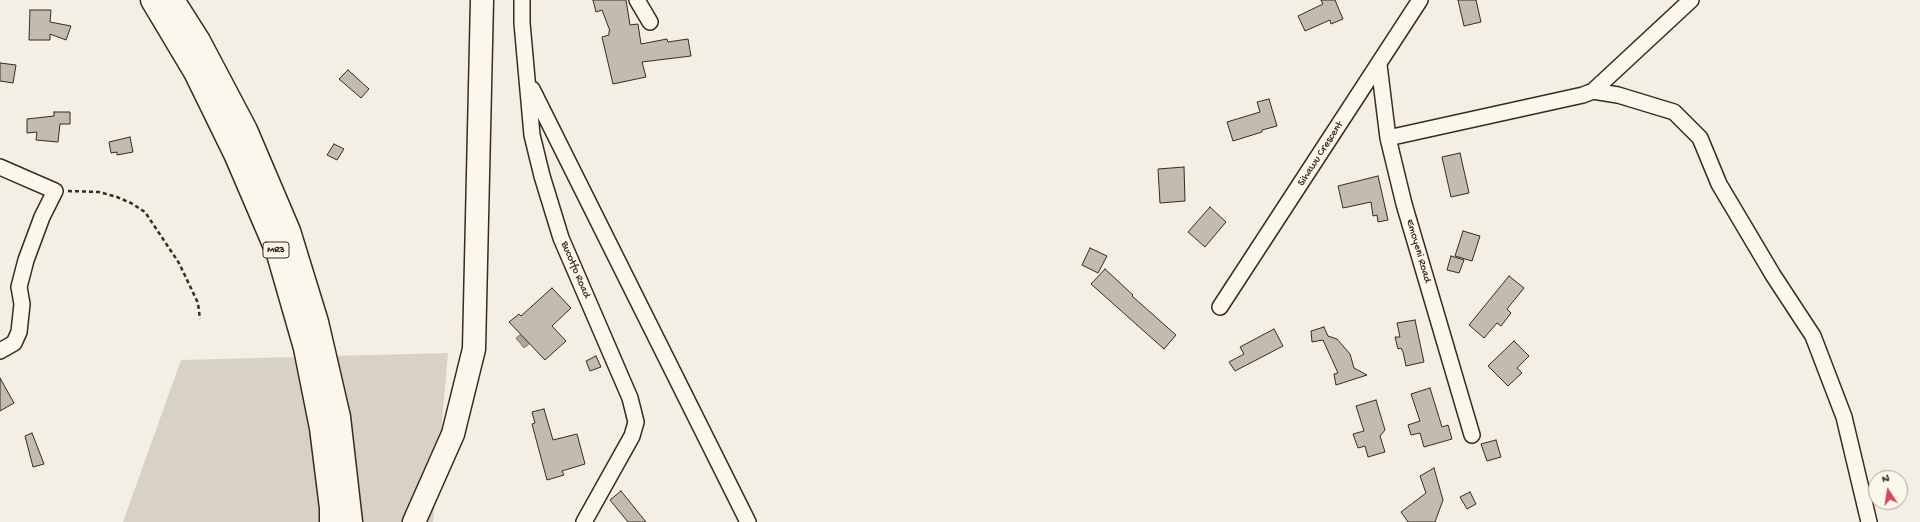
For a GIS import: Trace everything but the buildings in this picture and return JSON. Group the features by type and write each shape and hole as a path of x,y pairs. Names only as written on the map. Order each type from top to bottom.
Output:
{"highway":[{"name":"MR3","path":"152,0 195,72 236,156 278,254 305,348 321,428 331,508 331,522"},
{"name":"MR3","path":"173,0 199,41 246,130 289,231 317,322 339,417 351,522"},
{"path":"414,522 453,434 474,349 482,0"}],"street":[{"name":"Bucotfo Road","path":"522,0 522,23 532,135 542,176 561,238 630,398 636,422 632,436 584,522"},
{"path":"637,0 650,22"},
{"name":"Sihawu Crescent","path":"1220,307 1420,0"},
{"path":"1388,138 1583,95 1593,90 1691,0"},
{"name":"Emoyeni Road","path":"1379,65 1388,138 1404,204 1472,435"},
{"path":"528,82 748,522"},
{"path":"1593,90 1674,112 1700,138 1719,184 1773,275 1813,336 1844,417 1869,522"},
{"path":"0,167 55,191 42,216 26,260 20,288 22,304 19,332 14,343 0,351"}],"path":[{"path":"55,191 99,192 131,203 145,212 179,263 198,303 200,319"}],"shaded area":[{"path":"526,330 534,340 524,348 516,338"},
{"path":"448,353 433,522 123,522 181,360"}]}
